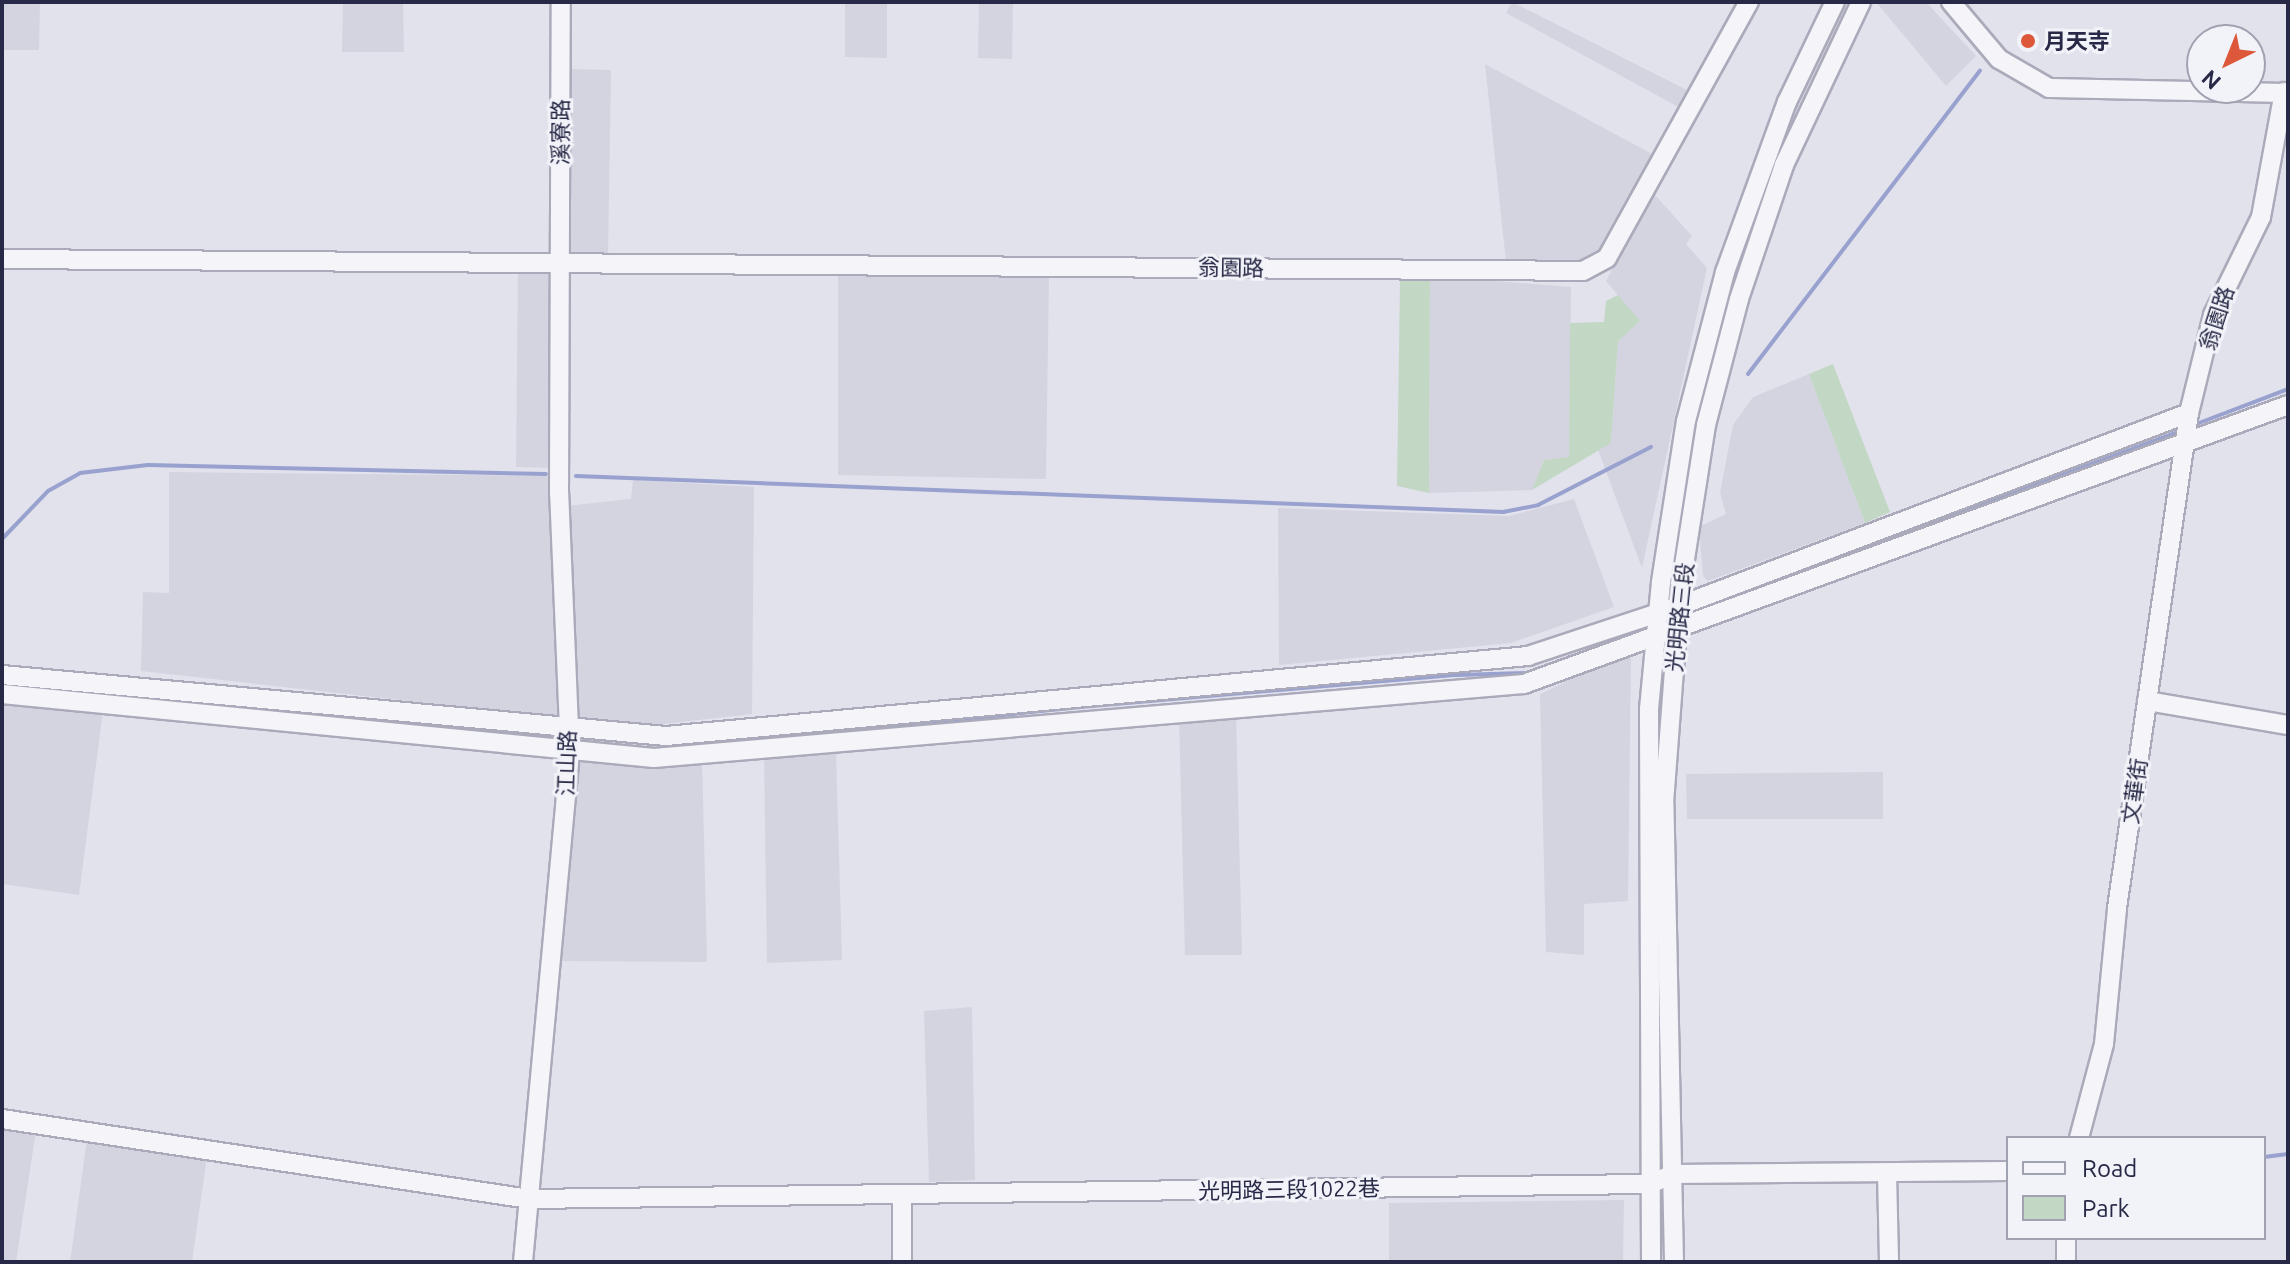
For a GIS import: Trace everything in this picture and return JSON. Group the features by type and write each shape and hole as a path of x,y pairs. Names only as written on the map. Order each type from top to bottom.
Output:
{"street":[{"name":"溪寮路","path":"559,261 561,2"},
{"name":"翁園路","path":"2,259 1583,271 1607,258 1749,2"},
{"name":"光明路三段","path":"1651,1262 1649,709 1658,614 1686,421 1725,272 1782,114 1835,2"},
{"name":"光明路三段","path":"1674,1262 1664,803 1679,606 1706,425 1739,299 1784,165 1861,2"},
{"name":"翁園路","path":"1951,2 1999,59 2049,88 2286,92 2261,217 2213,315 2189,413 2187,443"},
{"name":"江山路","path":"523,1262 570,752 559,493 559,261"},
{"path":"2,694 232,713 570,752 654,758 772,752 1524,684 2288,405"},
{"path":"2,675 257,695 568,729 666,736 1528,656 1658,614 2189,413"},
{"name":"文華街","path":"2080,1136 2104,1044 2147,701 2187,443"},
{"path":"2147,701 2288,725"},
{"name":"光明路三段1022巷","path":"2,1119 529,1199 1650,1184 1674,1174"},
{"path":"1674,1174 1888,1178 2006,1171"},
{"path":"1888,1178 1889,1262"},
{"path":"902,1194 902,1262"},
{"path":"2066,1240 2066,1262"}],"shaded area":[{"path":"2,2 40,2 39,50 2,50"},
{"path":"343,2 403,2 404,52 342,52"},
{"path":"845,2 887,2 887,58 845,57"},
{"path":"979,2 1013,2 1012,59 978,58"},
{"path":"1512,2 1691,92 1682,109 1506,13"},
{"path":"1876,2 1926,2 1976,56 1946,86"},
{"path":"1485,64 1654,155 1597,262 1506,262"},
{"path":"568,69 611,70 608,254 565,253"},
{"path":"1653,193 1692,236 1686,244 1707,268 1642,568 1598,450 1611,443 1618,341 1639,321 1606,281"},
{"path":"518,269 554,269 553,468 516,467"},
{"path":"838,270 1049,275 1046,479 838,475"},
{"path":"1430,276 1571,287 1569,457 1544,460 1532,490 1429,493"},
{"path":"1809,374 1865,523 1708,581 1703,576 1699,527 1726,514 1720,493 1733,425 1753,397"},
{"path":"169,472 552,476 561,718 141,671 143,592 169,593"},
{"path":"633,480 754,487 752,714 646,726 577,721 566,506 631,499"},
{"path":"1574,499 1614,607 1511,643 1279,665 1278,508 1509,516"},
{"path":"1620,656 1631,658 1628,901 1584,904 1584,955 1546,952 1540,694"},
{"path":"2,699 103,711 79,895 2,884"},
{"path":"1236,712 1242,955 1185,955 1179,716"},
{"path":"836,751 842,960 767,963 764,752"},
{"path":"702,757 707,962 559,961 577,766 585,758"},
{"path":"1883,772 1883,819 1687,819 1686,774"},
{"path":"972,1007 975,1180 929,1182 924,1011"},
{"path":"2,1119 37,1124 16,1262 2,1262"},
{"path":"88,1132 208,1149 192,1262 70,1262"},
{"path":"1624,1200 1623,1262 1389,1262 1389,1203"}],"green space":[{"path":"1430,276 1429,493 1397,486 1400,281"},
{"path":"1618,295 1640,321 1618,341 1611,443 1532,490 1544,460 1569,457 1570,323 1604,322 1606,301"},
{"path":"1833,364 1890,512 1865,523 1809,374"}],"waterway":[{"path":"1748,374 1980,71"},
{"path":"2199,423 2288,389"},
{"path":"1698,611 2175,433"},
{"path":"576,476 1503,512 1538,505 1651,447"},
{"path":"2,539 48,491 80,473 148,465 546,474"},
{"path":"780,738 1080,707 1457,675 1529,673"},
{"path":"435,724 521,736"},
{"path":"2266,1157 2288,1154"}],"place":[{"name":"月天寺","path":"2028,41"}]}
